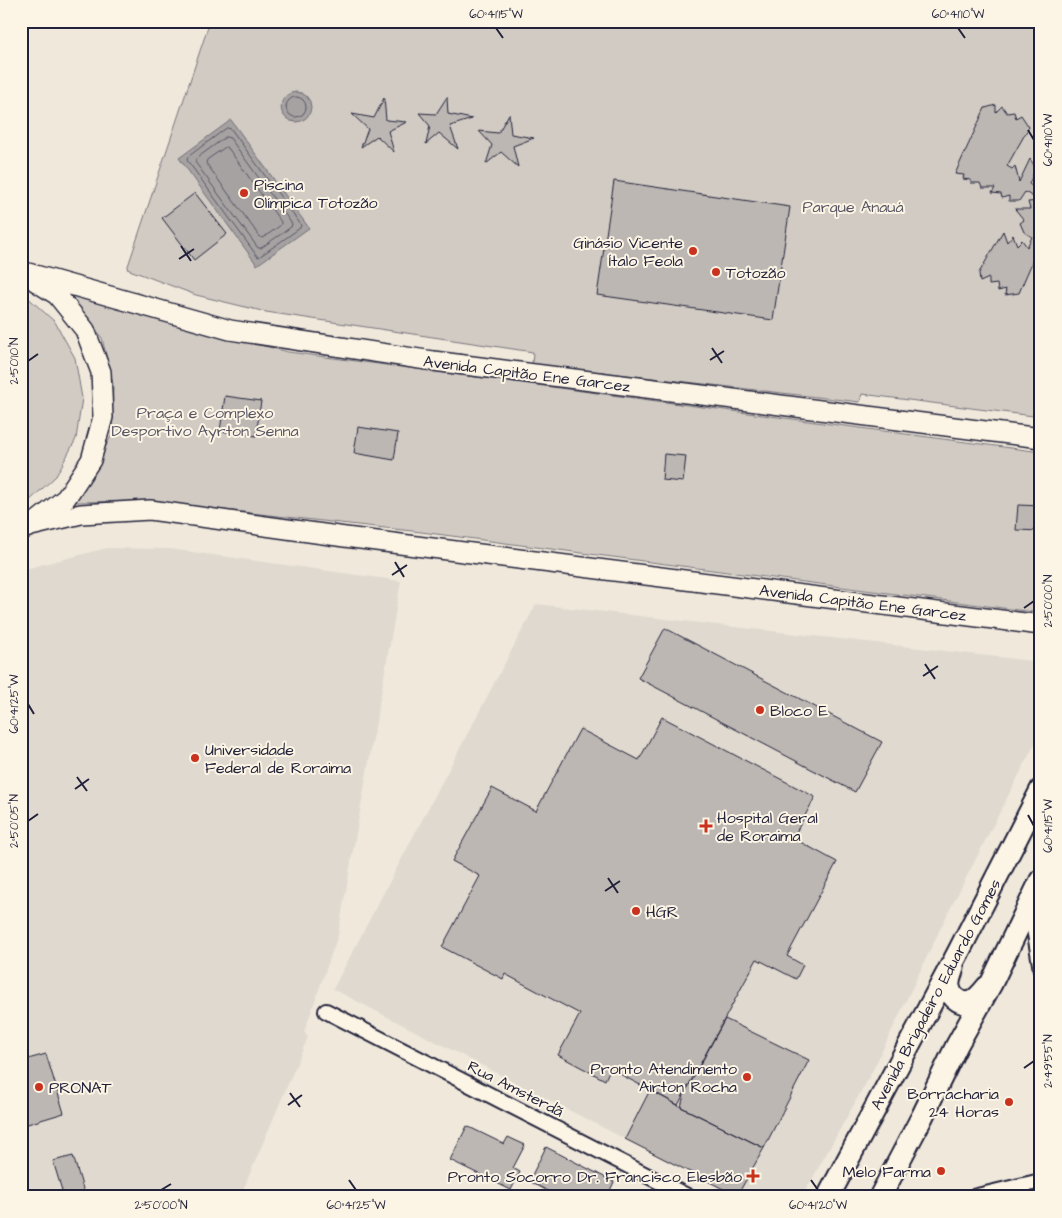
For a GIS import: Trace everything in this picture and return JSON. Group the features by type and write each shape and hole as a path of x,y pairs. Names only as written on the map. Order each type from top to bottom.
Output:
{"main road":[{"name":"Avenida Brigadeiro Eduardo Gomes","path":"828,1197 958,954 1041,790"},
{"path":"880,1197 991,984 1040,881"},
{"path":"958,954 950,977 949,988 952,996 960,1002 971,1002 991,984"},
{"path":"918,1026 930,1011 939,1005 953,1005 959,1010 962,1018 958,1045"}],"street":[{"name":"Avenida Capitão Ene Garcez","path":"21,271 230,330 433,361 1041,438"},
{"name":"Avenida Capitão Ene Garcez","path":"21,271 57,295 85,330 101,372 103,417 91,460 66,498 26,528"},
{"name":"Avenida Capitão Ene Garcez","path":"26,528 81,514 150,510 336,536 1041,625"},
{"path":"1030,902 1041,970"},
{"name":"Rua Amsterdã","path":"326,1011 689,1197"},
{"path":"973,1197 1041,1181"}],"shaded area":[{"name":"Universidade Federal de Roraima","path":"107,548 170,549 401,581 338,935 304,1032 308,1037 240,1197 21,1197 21,570"},
{"name":"Hospital Geral de Roraima","path":"536,604 1041,662 1041,732 945,919 871,1074 802,1197 738,1197 333,989"}],"green space":[{"name":"Parque Anauá","path":"210,21 1041,21 1041,417 862,394 860,402 532,365 533,352 266,312 196,295 127,269"},
{"name":"Praça e Complexo Desportivo Ayrton Senna","path":"61,288 179,324 288,352 1041,452 1041,613 421,532 143,501 74,502 112,435 113,384 102,338"},
{"path":"21,293 55,322 75,358 82,398 76,439 56,476 26,504 21,506"}],"water":[{"path":"296,92 307,96 311,107 307,118 296,122 285,118 281,107 285,96"},
{"name":"Piscina Olímpica Totozão","path":"231,120 309,228 257,265 179,158"}],"building":[{"path":"447,97 448,114 472,119 450,126 458,149 439,133 426,144 430,126 419,113 436,114"},
{"path":"384,98 386,120 407,122 388,131 394,152 377,136 361,147 368,129 352,114 374,118"},
{"path":"996,105 996,112 1002,106 1007,113 1014,112 1016,118 1021,115 1029,127 1007,166 1012,169 1015,166 1019,182 1030,159 1036,168 1029,184 1038,190 1041,188 1041,265 1033,260 1019,293 1005,295 1006,289 998,291 997,284 989,285 989,278 980,282 979,273 1003,231 1007,242 1013,235 1017,245 1022,240 1027,247 1032,237 1024,232 1020,223 1024,220 1015,209 1030,209 1028,202 1040,201 1025,192 1019,201 1009,201 1009,196 1002,198 1001,194 992,193 995,188 982,188 980,183 971,183 971,180 963,179 964,175 955,174 985,108"},
{"path":"509,114 511,134 534,138 513,146 518,167 501,152 486,164 492,145 479,131 498,133"},
{"name":"Ginásio Vicente Ítalo Feola","path":"614,181 790,207 773,320 597,295"},
{"path":"195,193 227,234 194,260 162,218"},
{"path":"1041,276 1041,298 1034,287 1040,285 1038,277"},
{"path":"225,396 261,401 256,436 220,431"},
{"path":"358,427 398,433 394,460 354,453"},
{"path":"664,454 686,456 683,482 662,480"},
{"path":"1018,505 1041,506 1041,531 1016,530"},
{"name":"Bloco E","path":"665,628 882,742 855,792 638,678"},
{"name":"HGR","path":"662,717 815,797 793,838 837,862 787,956 803,965 796,979 757,959 678,1105 610,1069 605,1080 558,1055 580,1014 505,974 503,979 442,947 480,876 452,861 492,788 536,811 580,729 639,760"},
{"name":"Pronto Atendimento Airton Rocha","path":"725,1019 809,1060 764,1148 681,1107 684,1095"},
{"name":"PRONAT","path":"46,1054 64,1113 21,1126 21,1061"},
{"path":"650,1090 764,1148 737,1196 625,1139"},
{"path":"467,1126 504,1144 508,1137 525,1145 513,1168 520,1172 511,1190 450,1160"},
{"path":"546,1147 614,1182 607,1197 559,1197 529,1181"},
{"path":"73,1156 84,1192 64,1197 53,1161"}],"place":[{"name":"Piscina Olímpica Totozão","path":"244,193"},
{"name":"Ginásio Vicente Ítalo Feola","path":"693,251"},
{"name":"Totozão","path":"716,272"},
{"name":"Bloco E","path":"760,710"},
{"name":"Universidade Federal de Roraima","path":"195,758"},
{"name":"Hospital Geral de Roraima","path":"706,826"},
{"name":"HGR","path":"636,911"},
{"name":"Pronto Atendimento Airton Rocha","path":"747,1077"},
{"name":"PRONAT","path":"39,1087"},
{"name":"Borracharia 24 Horas","path":"1009,1102"},
{"name":"Melo Farma","path":"941,1171"},
{"name":"Pronto Socorro Dr. Francisco Elesbão","path":"753,1176"}]}
